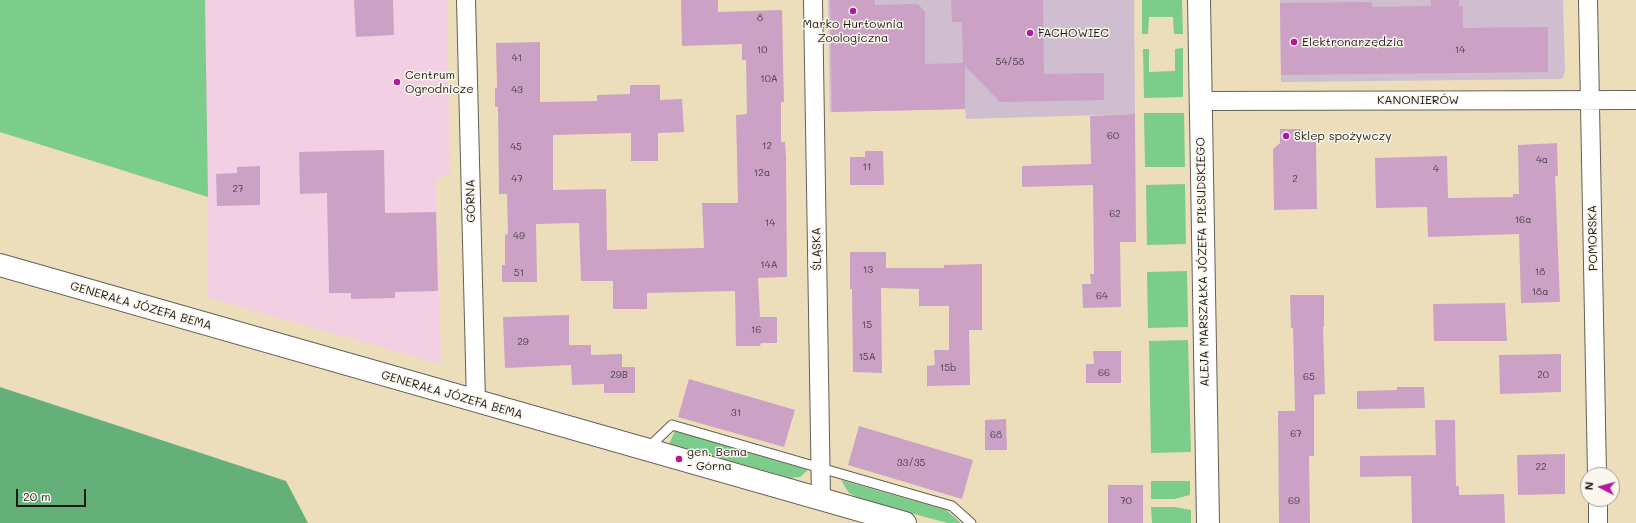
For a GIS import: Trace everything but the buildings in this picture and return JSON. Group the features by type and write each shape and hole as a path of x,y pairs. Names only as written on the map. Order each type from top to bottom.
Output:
{"street":[{"name":"GÓRNA","path":"466,0 476,402"},
{"name":"ŚLĄSKA","path":"813,0 821,499"},
{"name":"ALEJA MARSZAŁKA JÓZEFA PIŁSUDSKIEGO","path":"1199,0 1208,523"},
{"name":"POMORSKA","path":"1588,0 1597,467"},
{"name":"KANONIERÓW","path":"1201,101 1636,100"},
{"name":"GENERAŁA JÓZEFA BEMA","path":"0,265 476,402 905,523"},
{"path":"1598,507 1598,523"}],"lane":[{"path":"646,450 672,425 952,506 971,523"}],"shaded area":[{"path":"205,0 447,0 450,175 436,179 441,364 208,298"},
{"path":"828,0 1134,0 1135,114 966,119 965,109 830,112"},
{"path":"1280,0 1563,0 1565,72 1562,79 1281,82"}],"green space":[{"path":"0,0 205,0 208,197 0,132"},
{"path":"1142,0 1182,0 1183,34 1174,34 1173,17 1149,17 1148,34 1142,34"},
{"path":"1183,48 1183,97 1144,98 1143,49 1149,49 1149,72 1175,71 1175,49"},
{"path":"1144,113 1184,113 1185,167 1145,167"},
{"path":"1185,184 1186,244 1147,245 1146,185"},
{"path":"1187,271 1188,327 1148,328 1147,272"},
{"path":"1188,340 1191,452 1151,453 1149,341"},
{"path":"0,387 286,481 308,523 0,523"},
{"path":"675,431 808,470 800,477 791,478 669,444"},
{"path":"841,480 946,510 961,523 947,523 860,499 849,493"},
{"path":"1151,481 1190,481 1190,495 1174,499 1151,499"},
{"path":"1151,507 1175,507 1191,510 1191,523 1152,523"}],"place":[{"name":"Marko Hurtownia Zoologiczna","path":"853,11"},
{"name":"FACHOWIEC","path":"1030,33"},
{"name":"Elektronarzędzia","path":"1294,42"},
{"name":"Centrum Ogrodnicze","path":"397,82"},
{"name":"Sklep spożywczy","path":"1286,136"},
{"name":"gen. Bema - Górna","path":"679,459"}]}
